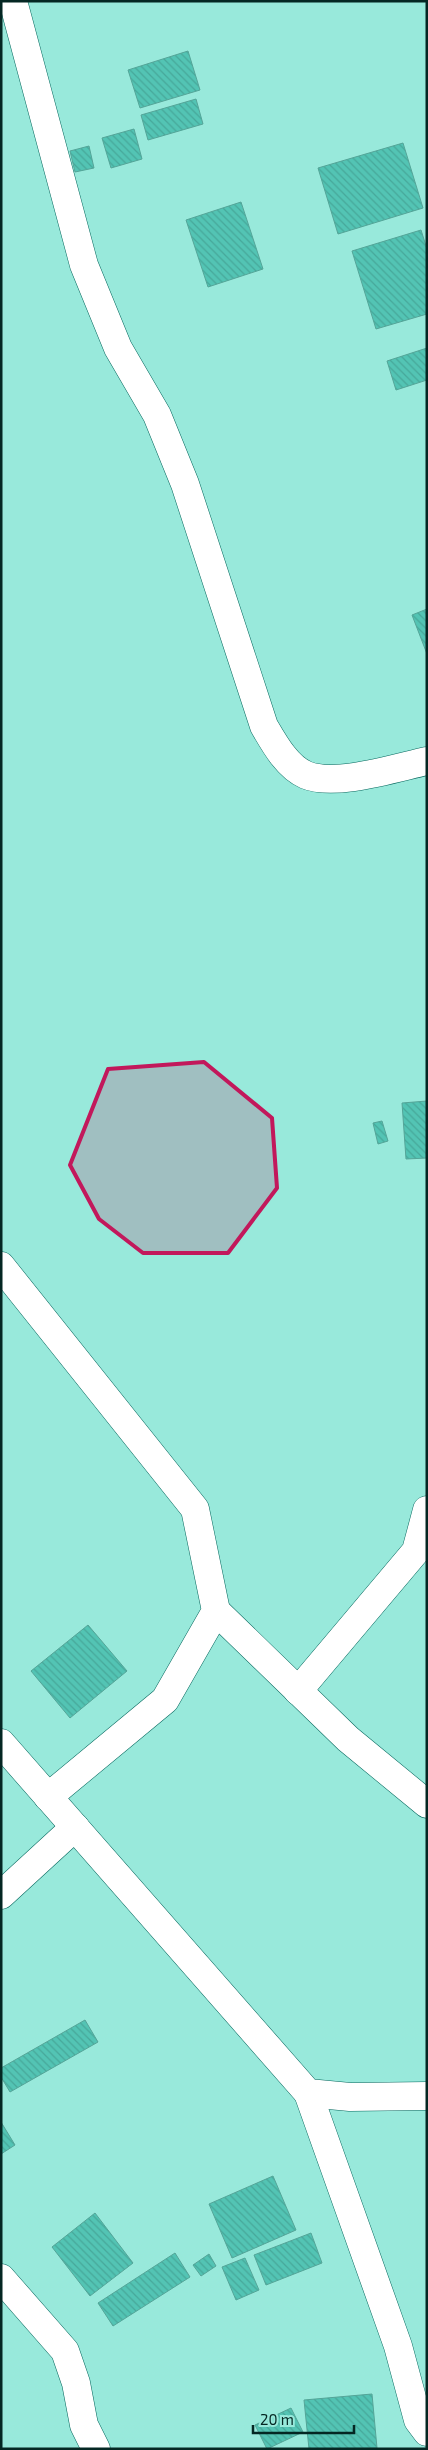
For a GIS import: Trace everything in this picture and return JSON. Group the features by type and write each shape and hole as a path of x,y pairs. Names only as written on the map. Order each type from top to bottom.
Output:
{"street":[{"path":"13,1 84,264 118,348 157,415 185,484 264,726 280,754 305,775 338,780 427,761"},
{"path":"1,1266 195,1509 216,1611 348,1739 427,1804"},
{"path":"298,1691 416,1552 427,1510"},
{"path":"48,1797 165,1700 216,1611"},
{"path":"1,1743 308,2093 398,2346 418,2420 427,2432"},
{"path":"1,1895 74,1827"},
{"path":"308,2093 350,2097 427,2096"},
{"path":"1,2278 65,2351 76,2383 84,2425 96,2449"}],"highlighted area":[{"path":"204,1062 272,1118 277,1188 228,1253 143,1253 99,1219 70,1165 108,1069"}],"building":[{"path":"188,51 200,90 140,108 128,70"},
{"path":"196,99 203,124 148,140 141,115"},
{"path":"134,129 142,159 111,168 102,138"},
{"path":"403,143 423,208 338,234 318,168"},
{"path":"89,146 94,168 75,172 70,151"},
{"path":"241,202 263,269 208,287 186,220"},
{"path":"421,230 427,249 427,314 376,329 352,251"},
{"path":"427,348 427,380 396,390 387,361"},
{"path":"427,609 427,654 412,615"},
{"path":"427,1101 427,1158 406,1159 402,1103"},
{"path":"382,1121 388,1141 378,1144 373,1123"},
{"path":"88,1625 127,1671 70,1718 31,1671"},
{"path":"85,2020 98,2042 10,2092 1,2077 1,2068"},
{"path":"1,2122 15,2145 1,2154"},
{"path":"273,2176 296,2230 232,2258 209,2204"},
{"path":"95,2213 133,2263 90,2296 52,2247"},
{"path":"311,2233 322,2263 266,2285 254,2255"},
{"path":"175,2253 190,2277 113,2326 98,2303"},
{"path":"209,2254 216,2266 201,2276 193,2265"},
{"path":"245,2258 259,2290 236,2300 222,2267"},
{"path":"372,2394 377,2448 309,2449 304,2400"},
{"path":"291,2408 303,2432 267,2449 255,2425"}]}
